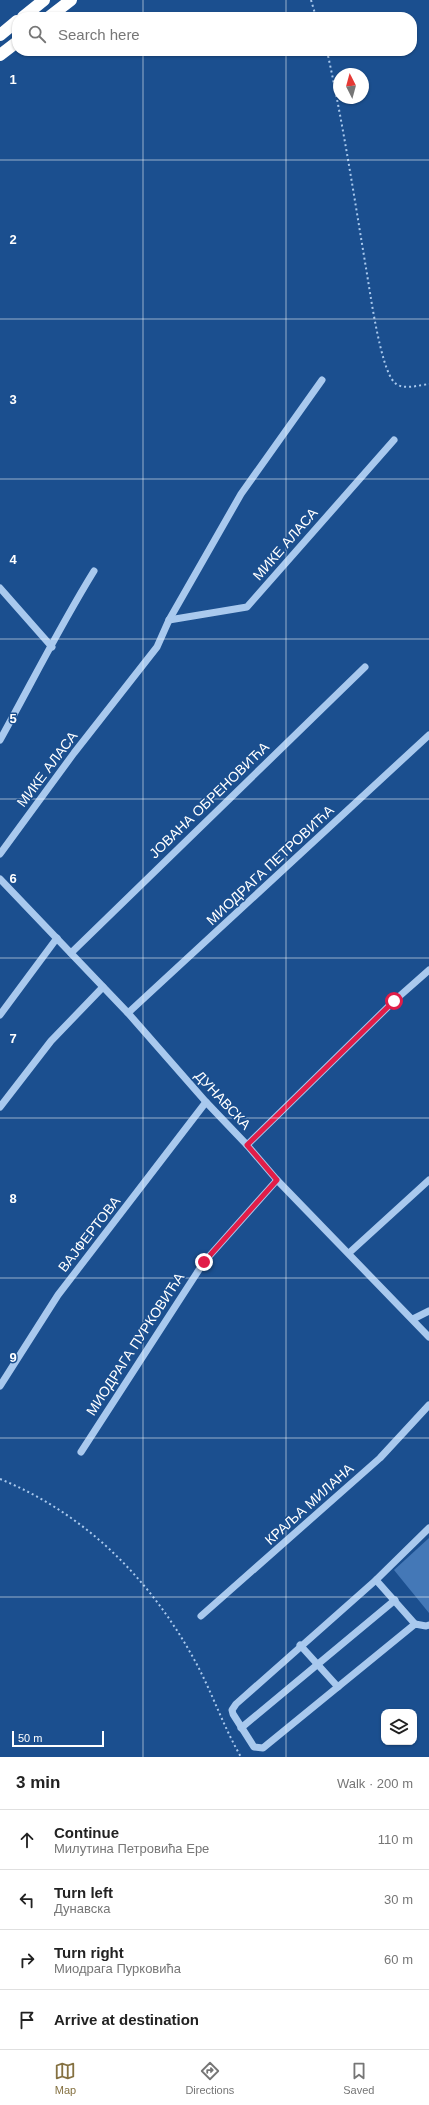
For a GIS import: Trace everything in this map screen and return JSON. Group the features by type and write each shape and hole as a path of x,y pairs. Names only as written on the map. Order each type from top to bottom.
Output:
{"highway":[{"path":"29,12 44,0"},
{"path":"55,12 71,0"},
{"path":"0,35 12,26"},
{"path":"0,55 12,46"}],"street":[{"name":"МИКЕ АЛАСА","path":"0,854 74,753 157,647 169,620 241,494 322,380"},
{"name":"МИКЕ АЛАСА","path":"169,620 247,606 394,440"},
{"path":"0,740 52,647 67,614 94,571"},
{"path":"0,588 52,647"},
{"name":"ЈОВАНА ОБРЕНОВИЋА","path":"71,952 365,667"},
{"name":"МИОДРАГА ПЕТРОВИЋА","path":"128,1013 429,735"},
{"name":"ДУНАВСКА","path":"0,879 128,1013 277,1180 429,1337"},
{"path":"0,1015 57,938"},
{"path":"247,1145 394,1001 429,970"},
{"path":"0,1107 51,1041 103,987"},
{"name":"ВАЈФЕРТОВА","path":"0,1386 58,1295 206,1102"},
{"name":"МИОДРАГА ПУРКОВИЋА","path":"81,1452 204,1262 277,1180"},
{"path":"349,1253 429,1180"},
{"path":"413,1319 429,1312"},
{"name":"КРАЉА МИЛАНА","path":"201,1616 380,1458 429,1405"},
{"path":"415,1624 263,1748 254,1747 233,1714 234,1706 300,1645 376,1580 429,1528"},
{"path":"376,1580 415,1624 426,1626 429,1625"},
{"path":"241,1728 395,1600"},
{"path":"300,1645 338,1687"}],"path":[{"path":"311,0 315,12"},
{"path":"328,56 338,105 376,326 386,364 393,381 400,386 429,384"},
{"path":"0,1479 26,1489 59,1509 93,1533 125,1564 162,1609 196,1662 241,1757"}],"building":[{"path":"429,1538 429,1613 394,1570"}],"route":[{"path":"204,1262 277,1180 247,1145 394,1001"}]}
